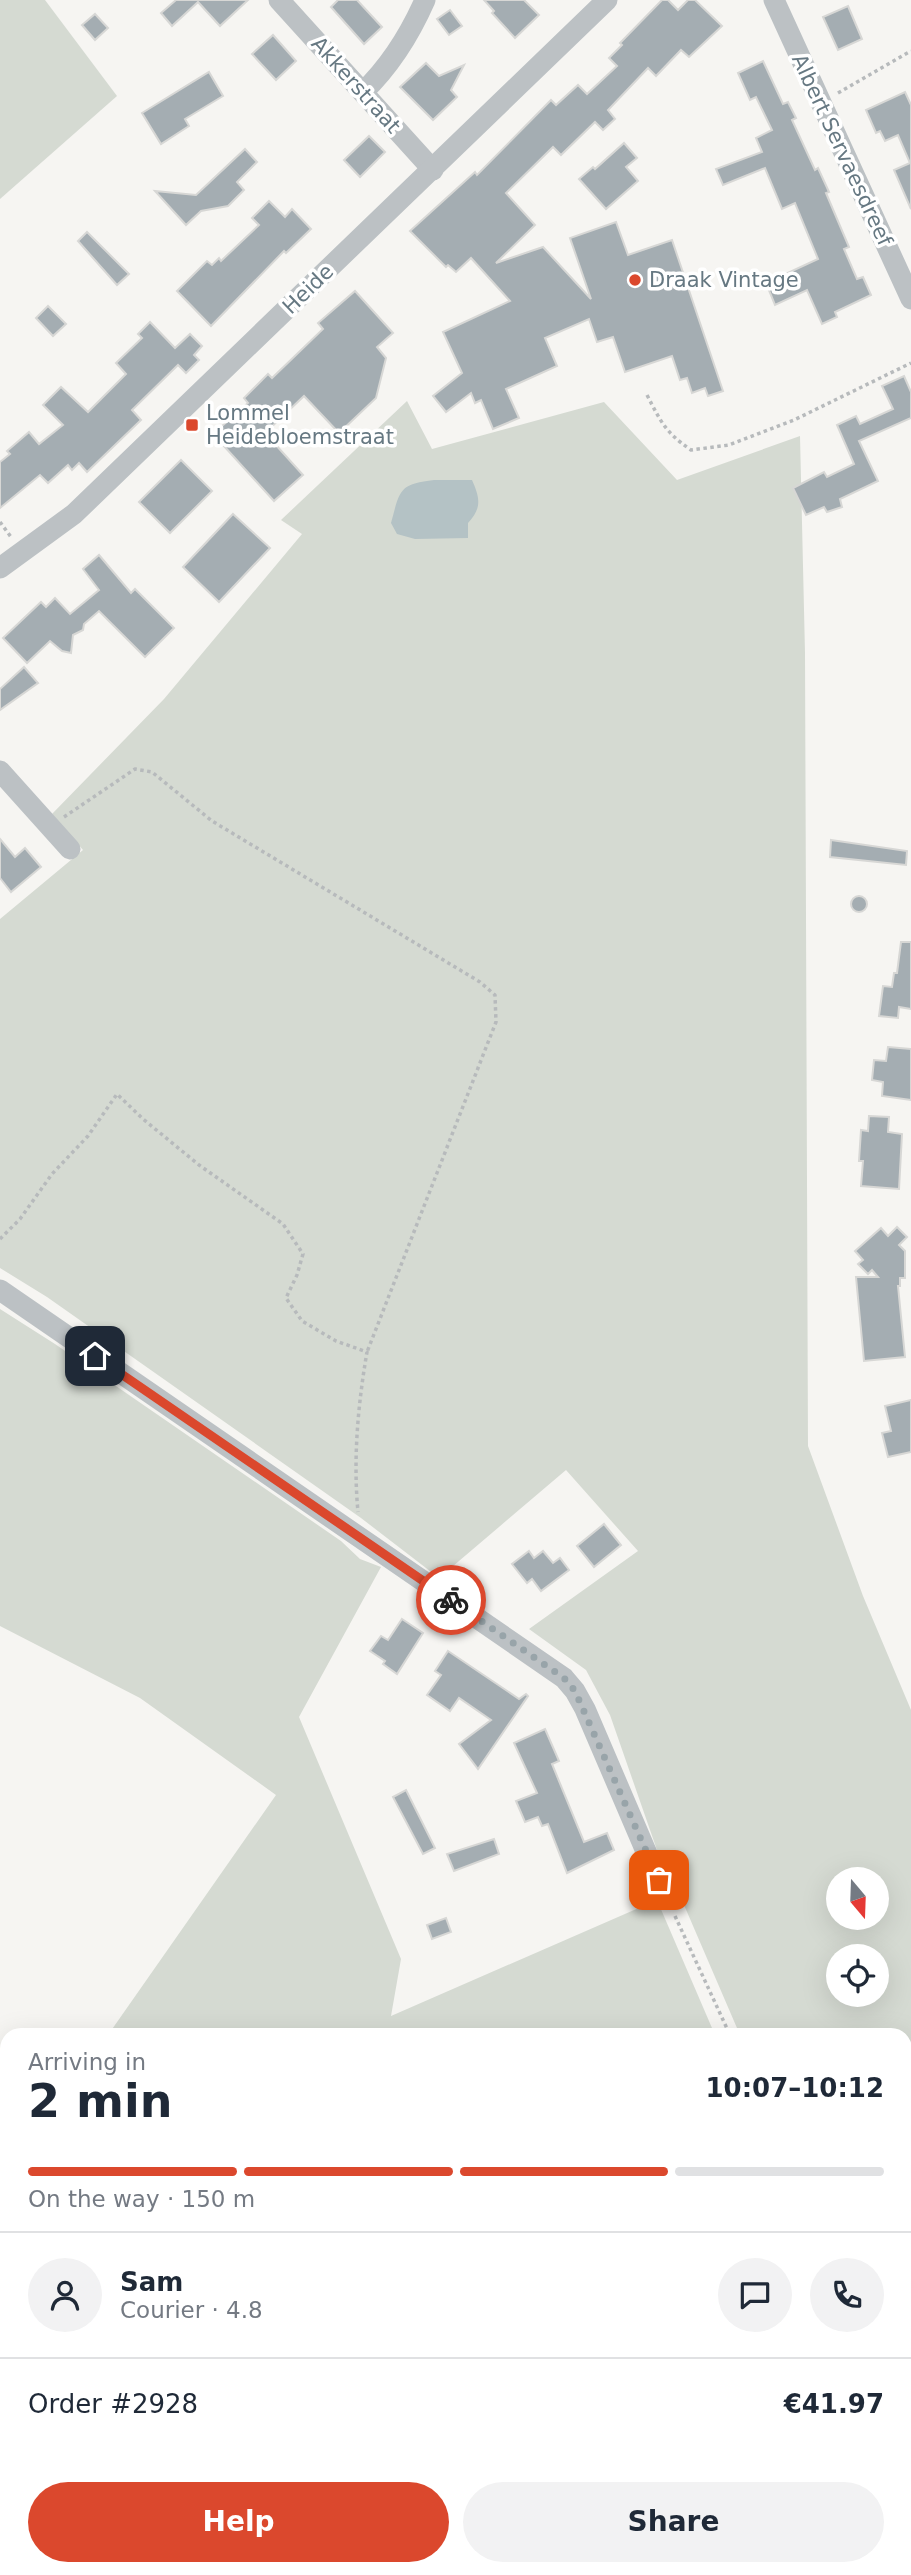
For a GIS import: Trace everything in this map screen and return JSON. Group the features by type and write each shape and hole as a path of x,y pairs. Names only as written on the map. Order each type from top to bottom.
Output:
{"street":[{"name":"Akkerstraat","path":"279,0 433,170"},
{"path":"363,92 380,76 425,0"},
{"name":"Heide","path":"0,568 74,514 607,0"},
{"name":"Albert Servaesdreef","path":"774,0 911,299"},
{"path":"0,771 70,849"},
{"path":"0,1290 564,1678 585,1709 666,1898"}],"path":[{"path":"821,103 911,51"},
{"path":"647,395 662,425 671,436 691,450 716,447 729,445 794,421 911,363"},
{"path":"50,827 135,769 152,772 212,821 480,982 495,995 496,1022 367,1352 360,1396 356,1492"},
{"path":"0,1239 20,1219 52,1174 88,1136 117,1094 199,1165 283,1224 303,1254 286,1298 302,1321 336,1341 367,1352"},
{"path":"666,1898 727,2028"}],"shaded area":[{"path":"0,0 45,0 117,96 0,199"},
{"path":"407,401 432,449 604,402 677,480 800,436 805,653 808,1446 863,1596 911,1710 911,2028 737,2028 678,1891 657,1850 610,1715 586,1670 529,1629 638,1551 566,1470 439,1578 361,1518 47,1297 0,1268 0,919 83,850 52,814 164,699 302,534 281,520"},
{"path":"434,480 472,480 477,492 478,508 468,523 468,538 415,539 397,534 391,523 402,491 413,484"},
{"path":"0,1309 341,1541 360,1559 381,1567 299,1717 401,1959 391,2016 657,1900 712,2028 113,2028 276,1795 140,1698 0,1626"}],"building":[{"path":"176,0 248,0 220,26 198,2 172,26 161,13"},
{"path":"338,0 357,0 382,27 364,44 331,7"},
{"path":"484,0 524,0 539,15 515,38"},
{"path":"662,0 668,0 678,10 688,0 695,0 722,26 689,57 681,50 656,76 648,68 608,110 615,119 603,130 595,122 561,155 553,147 506,193 535,225 496,263 543,247 591,299 570,238 616,222 628,255 672,240 723,391 708,396 705,388 692,393 687,378 680,380 672,356 625,372 613,337 597,342 589,319 545,338 557,366 506,389 519,418 493,429 481,400 475,403 471,393 446,412 433,396 462,373 443,332 510,301 471,258 456,272 448,265 446,267 410,231 475,172 477,175 551,100 556,105 578,85 587,94 617,66 609,58 622,45 620,43"},
{"path":"848,6 862,39 838,50 823,17"},
{"path":"450,10 462,26 449,35 437,19"},
{"path":"95,14 108,28 95,40 82,25"},
{"path":"273,35 296,61 276,80 252,54"},
{"path":"763,61 783,104 788,102 796,118 792,120 815,170 818,168 829,192 826,193 849,247 844,249 857,279 863,277 871,295 835,312 837,317 822,324 807,290 775,305 766,283 818,259 795,203 782,209 765,168 723,185 716,169 762,152 756,138 772,130 756,97 750,100 738,73"},
{"path":"426,63 439,76 464,65 451,90 457,97 433,120 400,87"},
{"path":"209,72 223,96 185,119 189,126 161,144 142,113"},
{"path":"905,92 911,105 911,209 894,170 910,163 898,135 885,141 880,131 876,133 866,110"},
{"path":"369,136 385,152 360,177 344,160"},
{"path":"624,143 637,158 626,167 638,181 606,209 579,179 593,167 595,169"},
{"path":"245,149 257,162 237,182 244,190 228,206 201,211 186,225 155,191 196,195"},
{"path":"269,201 285,217 292,209 311,229 286,253 284,251 211,326 177,291 207,261 212,265 219,258 221,261 259,225 252,218"},
{"path":"87,232 129,274 117,285 78,241"},
{"path":"355,291 393,333 377,347 386,358 376,398 339,433 304,396 265,433 303,475 274,501 213,434 248,403 244,398 268,374 272,378 323,329 318,323"},
{"path":"48,306 66,324 53,336 36,318"},
{"path":"150,322 175,348 190,334 202,346 194,355 199,360 186,373 178,365 132,410 141,420 87,472 79,463 72,470 68,465 48,483 40,475 0,508 0,462 10,454 7,451 29,432 39,444 63,425 43,405 61,387 88,412 126,374 116,363 142,338 138,334"},
{"path":"904,376 911,392 911,418 859,441 878,481 840,499 842,507 827,512 824,507 806,515 793,488 824,472 827,477 854,464 837,425 856,416 860,424 893,409 882,386"},
{"path":"181,460 212,491 170,533 139,502"},
{"path":"233,514 270,548 219,602 183,567"},
{"path":"99,555 131,593 135,589 174,628 145,657 99,611 84,624 83,630 73,635 71,653 62,651 50,641 27,663 3,638 41,602 46,607 55,598 70,614 99,590 83,569"},
{"path":"24,667 38,683 0,710 0,689"},
{"path":"0,839 15,857 25,848 41,867 11,892 0,878"},
{"path":"831,840 907,851 906,865 830,857"},
{"path":"856,896 862,896 867,904 865,910 856,912 851,907 851,901"},
{"path":"901,942 911,942 911,1009 899,1007 898,1018 879,1016 883,986 892,987 894,973 897,973"},
{"path":"888,1047 911,1049 911,1100 882,1096 883,1082 872,1080 874,1060 886,1061"},
{"path":"869,1116 889,1117 888,1132 902,1134 899,1189 861,1186 861,1130 868,1131"},
{"path":"897,1227 907,1237 899,1245 905,1251 905,1278 900,1278 898,1286 905,1357 864,1361 856,1277 878,1277 872,1270 868,1274 858,1264 863,1260 855,1251 881,1228 888,1236"},
{"path":"911,1400 911,1452 888,1457 882,1433 891,1431 885,1406"},
{"path":"604,1524 621,1545 594,1567 577,1546"},
{"path":"529,1551 534,1558 543,1551 553,1563 560,1558 569,1570 541,1591 532,1579 527,1583 512,1564"},
{"path":"402,1619 423,1633 397,1674 383,1664 385,1661 370,1651 381,1636 388,1640"},
{"path":"448,1651 519,1699 526,1694 528,1696 478,1769 459,1744 491,1720 459,1698 450,1711 427,1695 441,1675 435,1671"},
{"path":"545,1729 559,1761 552,1764 584,1842 607,1833 614,1850 567,1873 548,1824 542,1826 538,1817 525,1822 516,1801 537,1793 514,1743"},
{"path":"406,1790 435,1848 423,1854 393,1797"},
{"path":"494,1839 499,1854 454,1871 447,1854"},
{"path":"446,1918 451,1932 432,1939 427,1925"}],"way so far":[{"path":"451,1600 564,1678 575,1691 659,1880"}],"place":[{"name":"Draak Vintage","path":"635,280"},
{"name":"Lommel Heidebloemstraat","path":"192,425"}],"route":[{"path":"95,1356 451,1600"}]}
